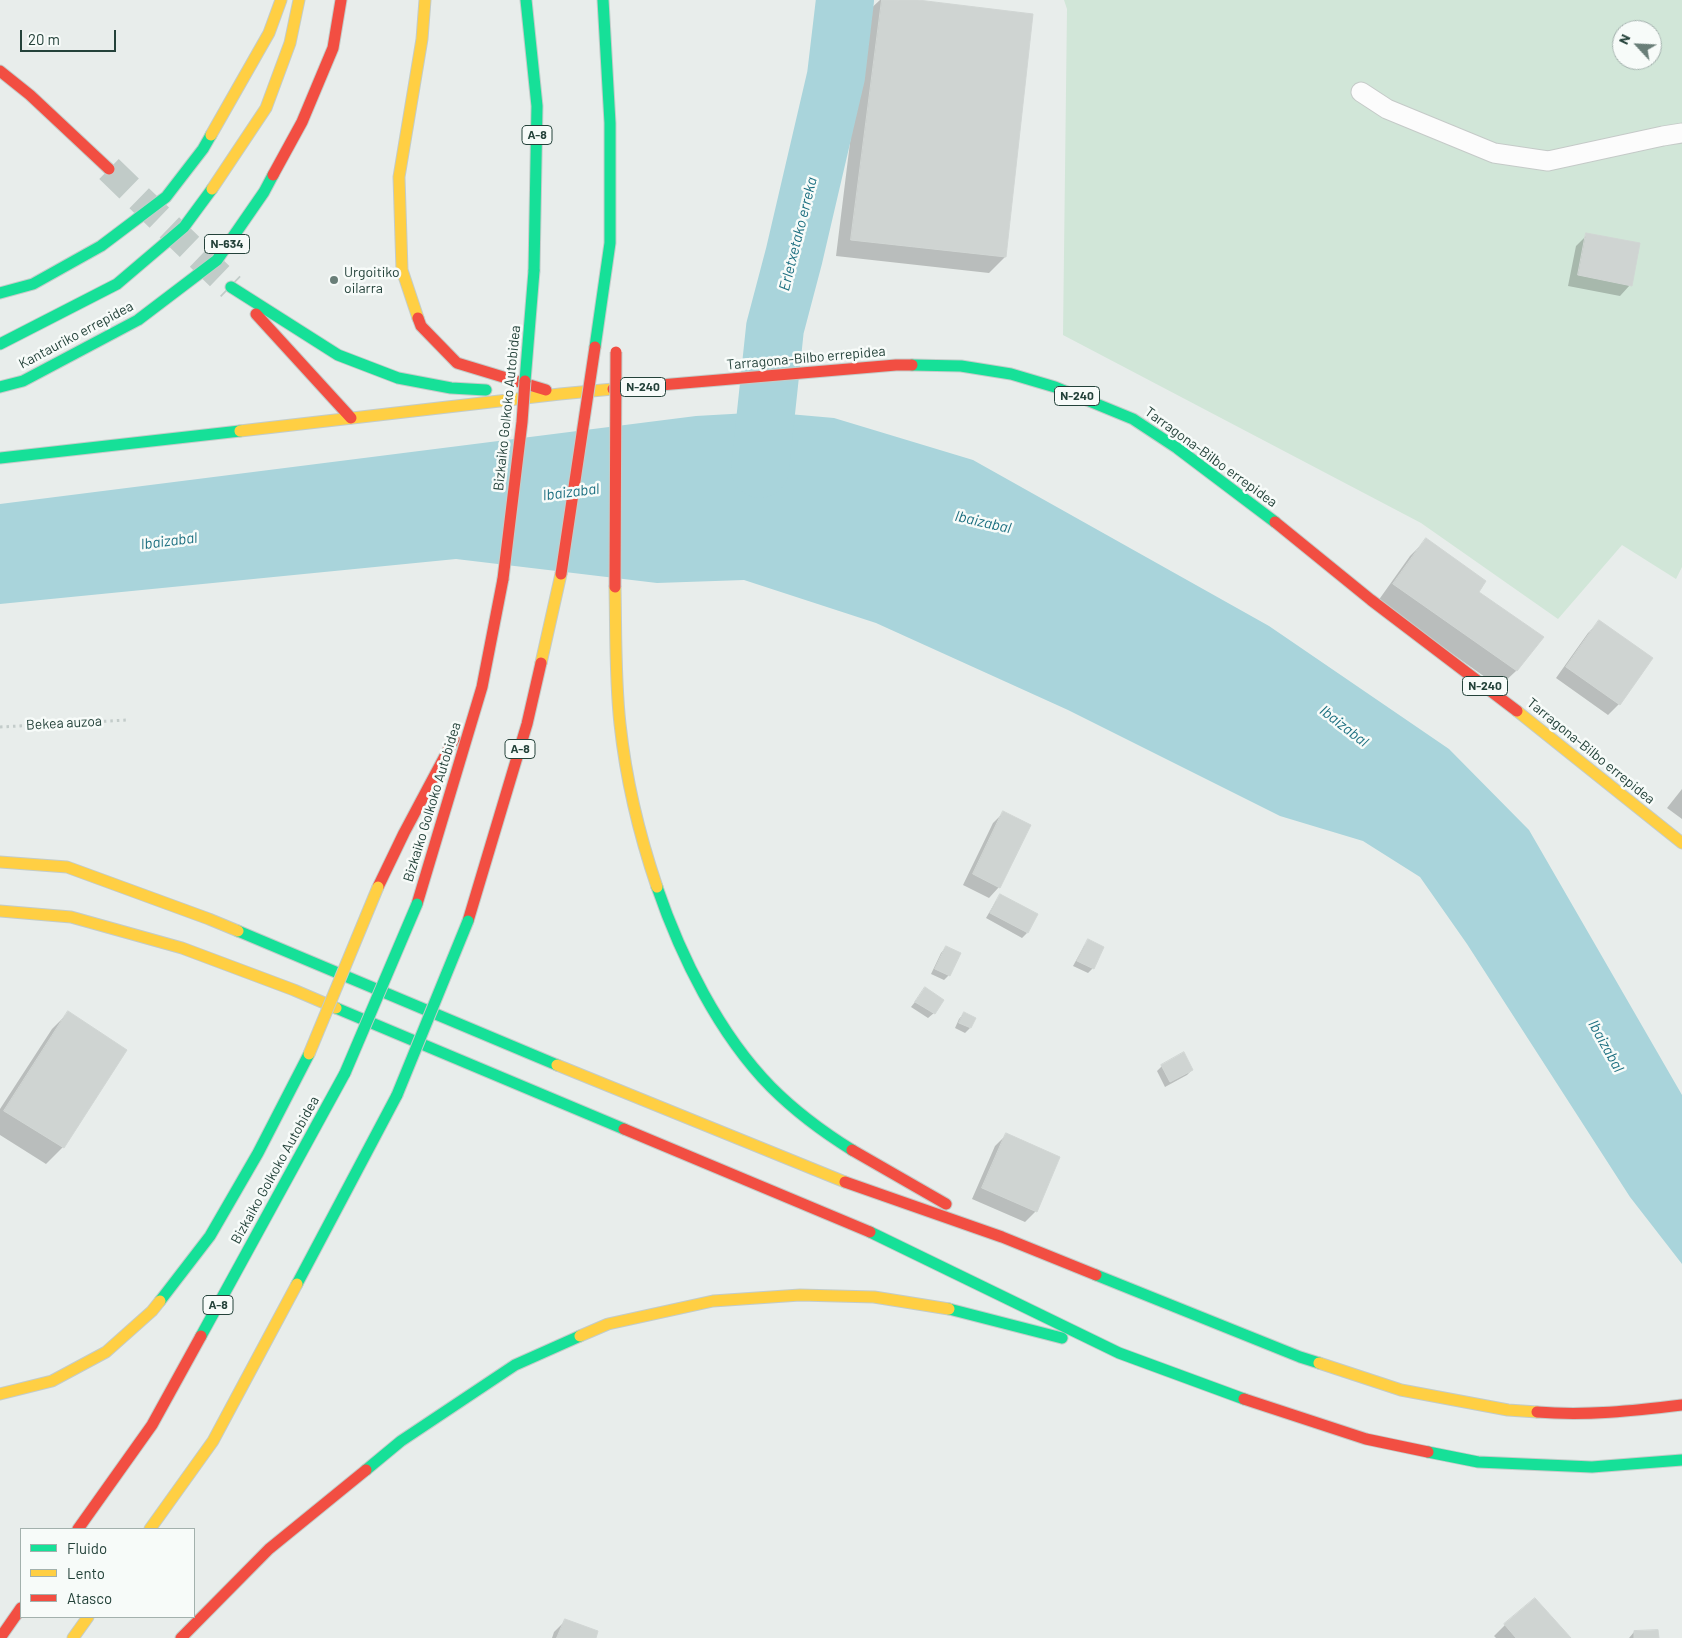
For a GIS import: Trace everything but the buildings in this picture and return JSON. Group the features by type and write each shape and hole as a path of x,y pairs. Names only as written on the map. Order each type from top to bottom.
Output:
{"highway":[{"path":"0,293 33,284 101,246 166,197 203,149 269,33 281,0"},
{"name":"Kantauriko errepidea","path":"0,344 117,284 184,228 227,168 266,108 290,43 299,0"},
{"name":"Kantauriko errepidea","path":"0,388 23,381 138,320 216,260 264,192 302,122 333,48 340,0"},
{"path":"425,0 422,39 399,177 402,270 421,326 456,362 560,394"},
{"name":"Bizkaiko Golkoko Autobidea","path":"79,1528 152,1425 345,1073 417,904 482,687 503,579 522,422 534,271 537,106 526,0"},
{"name":"A-8","path":"151,1528 213,1441 397,1095 468,921 527,724 561,574 610,243 610,123 603,0"},
{"path":"2,72 30,95 109,169"},
{"path":"610,243 613,302"},
{"path":"351,418 231,288 338,355 398,378 451,388 560,394"},
{"path":"616,347 616,664 620,724 630,794 647,858 664,908 685,956 718,1018 745,1058 784,1100 805,1118 846,1146 1002,1237"},
{"name":"Tarragona-Bilbo errepidea","path":"560,394 896,365 961,366 1011,374 1055,387 1133,419 1177,448 1287,531 1371,600 1519,712 1682,843"},
{"path":"0,458 560,394"},
{"path":"0,1394 52,1381 106,1352 152,1311 210,1236 258,1153 309,1054 378,887 404,833 482,687"},
{"path":"0,862 67,867 209,919 461,1026 829,1176 1002,1237 1300,1357 1401,1390 1508,1410 1547,1413 1645,1410 1680,1406"},
{"path":"0,911 71,917 182,948 294,990 882,1237 1119,1352 1262,1406 1366,1439 1478,1462 1592,1467 1682,1460"},
{"path":"181,1638 270,1549 401,1441 515,1365 608,1324 713,1301 800,1294 874,1297 960,1311 1119,1352"},
{"path":"0,1638 20,1609"},
{"path":"73,1638 87,1618"}],"lane":[{"path":"1361,92 1387,108 1494,152 1548,161 1682,133"}],"path":[{"name":"Bekea auzoa","path":"0,727 128,720"}],"green space":[{"path":"1064,0 1682,0 1682,567 1676,579 1622,545 1558,619 1421,523 1063,335 1067,9"}],"water":[{"name":"Ibaizabal","path":"766,412 834,418 973,460 1269,626 1449,749 1529,830 1682,1095 1682,1264 1630,1197 1467,944 1420,877 1363,841 1280,816 1068,710 876,623 744,580 657,583 456,559 0,604 0,504 696,416"}],"waterway":[{"name":"Erletxetako erreka","path":"760,469 775,328 794,256 836,76 845,0"}],"tunnel":[{"path":"109,169 231,287"}],"traffic: fast":[{"path":"526,0 537,106 534,271"},
{"path":"595,347 610,243 610,123 603,0"},
{"path":"0,293 33,284 101,246 166,197 203,149 211,135"},
{"path":"0,387 23,381 138,320 217,260 264,192 273,175"},
{"path":"0,344 117,284 184,227 212,189"},
{"path":"525,381 534,271"},
{"path":"231,287 338,355 398,378 451,388 486,390"},
{"path":"912,365 961,366 1011,374 1055,387 1133,419 1177,448 1275,522"},
{"path":"0,458 240,431"},
{"path":"657,887 690,967 718,1019 752,1066 780,1096 810,1121 852,1150"},
{"path":"345,1073 417,904"},
{"path":"397,1095 468,921"},
{"path":"238,931 557,1065"},
{"path":"336,1008 624,1129"},
{"path":"160,1301 210,1236 258,1153 309,1054"},
{"path":"201,1336 345,1073"},
{"path":"297,1284 397,1095"},
{"path":"870,1232 1119,1353 1244,1399"},
{"path":"1096,1275 1319,1363"},
{"path":"949,1309 1062,1338"},
{"path":"366,1470 401,1441 515,1365 580,1336"},
{"path":"1428,1452 1478,1462 1592,1467 1682,1460"}],"traffic: slow":[{"path":"211,135 269,33 281,0"},
{"path":"212,189 266,108 290,43 299,0"},
{"path":"418,318 402,270 399,177 422,39 425,0"},
{"path":"240,431 613,389"},
{"path":"541,663 561,574"},
{"path":"615,587 617,690 620,724 634,807 657,887"},
{"path":"1517,711 1682,843"},
{"path":"0,862 67,867 238,931"},
{"path":"309,1054 378,887"},
{"path":"0,911 71,917 182,948 294,990 336,1008"},
{"path":"557,1065 845,1182"},
{"path":"151,1528 213,1441 297,1284"},
{"path":"580,1336 608,1324 713,1301 800,1295 874,1297 949,1309"},
{"path":"0,1394 52,1381 106,1352 152,1311 160,1301"},
{"path":"1319,1363 1401,1390 1508,1410 1537,1412"},
{"path":"73,1638 87,1618"}],"traffic: jam":[{"path":"273,175 302,122 333,48 341,0"},
{"path":"0,71 30,95 109,169"},
{"path":"256,314 351,418"},
{"path":"418,318 421,326 457,363 546,390"},
{"path":"561,574 595,347"},
{"path":"615,587 616,352"},
{"path":"613,389 912,365"},
{"path":"503,579 522,422 525,381"},
{"path":"1275,522 1371,600 1517,711"},
{"path":"417,904 482,687 503,579"},
{"path":"468,921 527,724 541,663"},
{"path":"378,887 404,833 454,739"},
{"path":"624,1129 870,1232"},
{"path":"852,1150 946,1204"},
{"path":"845,1182 1002,1237 1096,1275"},
{"path":"79,1528 152,1425 201,1336"},
{"path":"1244,1399 1366,1439 1428,1452"},
{"path":"1537,1412 1610,1412 1682,1405"},
{"path":"181,1638 269,1549 366,1470"},
{"path":"0,1638 20,1609"}],"place":[{"name":"Urgoitiko oilarra","path":"334,280"}]}
